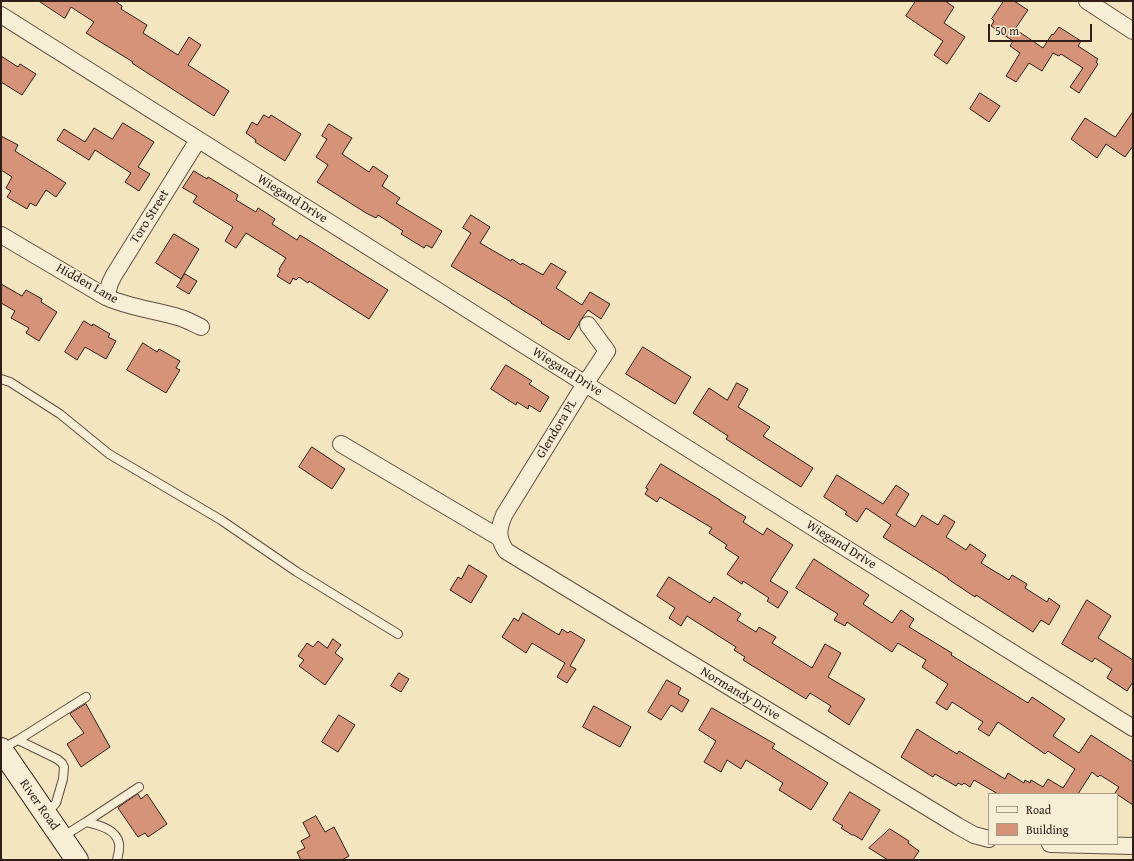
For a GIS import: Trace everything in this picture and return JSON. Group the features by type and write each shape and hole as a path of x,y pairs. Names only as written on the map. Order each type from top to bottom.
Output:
{"street":[{"path":"1088,1 1133,31"},
{"name":"Wiegand Drive","path":"1,15 1133,728"},
{"name":"Toro Street","path":"106,297 114,275 198,140"},
{"name":"Hidden Lane","path":"1,235 106,297 135,307 168,314 201,327"},
{"name":"Glendora PL","path":"500,538 499,528 504,515 607,351 588,325"},
{"path":"342,444 500,538"},
{"name":"Normandy Drive","path":"500,538 506,552 958,826 974,835 988,840"},
{"name":"River Road","path":"7,746 46,814 77,860"},
{"path":"1092,845 1133,846"}],"lane":[{"path":"1,379 10,382 60,414 109,454 221,520 297,572 398,634"},
{"path":"7,746 86,697"},
{"path":"7,746 57,759 62,763 64,767 63,779 56,803 46,814"},
{"path":"62,837 139,787"},
{"path":"86,822 100,825 115,835 119,843 119,851 116,860"}],"building":[{"path":"39,1 115,1 122,6 121,9 147,25 143,33 178,55 189,37 201,45 188,65 229,91 214,116 132,63 133,62 86,33 94,22 71,7 65,18"},
{"path":"916,1 945,1 954,7 944,23 965,37 947,64 934,55 943,41 906,16"},
{"path":"1004,1 1014,1 1028,10 1015,29 1043,48 1052,34 1053,35 1059,27 1081,41 1078,46 1098,59 1096,62 1098,64 1079,93 1070,87 1083,68 1061,54 1059,56 1053,53 1042,71 1029,63 1016,82 1006,76 1020,53 1010,46 1013,41 991,26 994,21 992,19"},
{"path":"1,56 18,67 20,64 36,74 22,95 1,82"},
{"path":"980,93 1000,106 989,122 970,109"},
{"path":"1133,112 1133,146 1125,157 1106,144 1097,158 1071,139 1085,118 1115,137"},
{"path":"264,115 269,118 271,115 301,134 285,161 255,142 256,140 246,133 252,122 257,125"},
{"path":"123,123 154,142 138,167 150,174 139,191 125,182 131,173 95,150 89,160 57,140 64,129 85,142 94,128 112,139"},
{"path":"329,124 352,138 342,154 369,172 373,166 388,176 382,186 400,198 396,203 442,231 432,248 426,245 424,248 401,234 403,231 378,215 376,218 366,213 317,182 328,165 316,157 327,139 322,136"},
{"path":"1,136 18,145 15,151 66,183 56,197 46,190 36,206 30,203 27,209 7,197 11,191 6,188 12,177 1,170"},
{"path":"194,171 207,179 208,177 238,195 236,200 256,212 258,208 275,219 272,224 297,240 300,235 388,290 369,319 309,281 308,283 299,277 296,280 293,278 290,284 277,276 280,271 279,269 286,258 246,233 236,248 225,241 233,227 193,202 197,196 183,188"},
{"path":"471,215 490,227 480,243 511,261 512,259 521,265 522,263 543,275 551,263 566,272 556,288 582,305 590,292 610,304 601,319 588,310 569,340 511,302 451,266 471,233 463,228"},
{"path":"174,234 199,249 181,279 156,263"},
{"path":"185,274 197,281 189,294 177,287"},
{"path":"1,284 22,296 26,290 42,299 41,302 57,312 39,341 26,333 29,328 11,318 15,311 1,303"},
{"path":"84,321 92,326 93,324 110,334 108,337 116,341 106,359 85,347 77,360 65,352"},
{"path":"143,343 157,352 159,349 180,361 176,368 180,370 166,393 127,370"},
{"path":"643,347 691,377 675,404 626,374"},
{"path":"506,365 532,381 529,384 549,397 540,412 529,405 528,409 517,402 516,405 491,389"},
{"path":"737,383 748,389 738,407 770,427 763,436 813,468 801,487 726,439 728,436 693,413 709,388 727,400"},
{"path":"312,447 345,469 332,489 299,467"},
{"path":"661,464 746,517 743,522 763,535 767,528 793,545 770,581 788,592 778,608 767,601 769,598 743,581 742,584 727,574 739,557 725,548 727,545 709,533 712,528 660,497 657,502 645,494 648,489 646,488"},
{"path":"837,475 883,504 896,485 909,494 896,515 915,527 922,515 938,525 944,515 955,522 946,537 966,550 970,544 986,555 981,563 1009,580 1012,575 1027,584 1025,588 1047,602 1049,598 1060,606 1049,625 1041,620 1033,632 976,595 975,597 883,537 891,525 866,508 857,522 845,514 847,512 824,497"},
{"path":"814,559 869,595 863,604 892,623 901,610 914,619 909,627 952,653 951,655 1028,703 1032,697 1065,719 1053,736 1079,753 1091,735 1133,762 1133,805 1118,795 1118,793 1115,793 1119,787 1100,775 1098,777 1092,772 1079,793 996,793 974,780 970,787 964,783 962,785 958,783 956,786 935,774 933,777 901,757 917,729 957,754 959,751 1005,779 1008,773 1024,783 1025,780 1030,783 1031,780 1043,787 1048,779 1063,788 1075,769 1048,751 1045,754 998,722 989,736 978,729 983,722 952,702 947,710 936,703 948,684 922,667 926,660 898,643 892,652 847,622 845,626 834,620 838,614 796,588"},
{"path":"469,565 487,576 471,603 450,590 458,577 461,579"},
{"path":"669,577 710,603 714,597 741,614 737,620 756,632 759,627 776,637 772,643 812,668 825,644 841,653 828,677 865,699 849,725 828,711 831,706 810,693 806,699 743,660 745,657 734,650 736,647 687,616 681,626 669,618 675,608 657,596"},
{"path":"1087,600 1111,616 1098,638 1133,660 1133,682 1127,691 1107,678 1112,669 1095,658 1092,662 1062,644"},
{"path":"523,613 559,635 562,629 568,633 570,631 585,640 570,666 576,669 567,683 557,677 565,663 532,643 526,653 502,637 514,618 518,621"},
{"path":"333,639 341,645 335,653 343,659 325,685 299,666 304,660 298,656 307,643 313,647 318,641 327,648"},
{"path":"399,673 409,679 401,692 391,686"},
{"path":"667,680 681,688 678,694 689,700 682,712 671,705 661,720 648,712"},
{"path":"86,704 110,747 81,767 67,744 84,733 70,714"},
{"path":"594,706 631,727 620,747 583,727"},
{"path":"712,708 775,744 772,748 828,783 811,810 779,790 783,783 746,760 741,769 727,760 721,772 704,762 716,741 699,730"},
{"path":"339,715 355,725 338,752 322,742"},
{"path":"850,792 880,810 862,840 841,828 843,826 833,820"},
{"path":"138,794 141,799 147,794 167,824 148,837 145,833 138,837 118,808"},
{"path":"316,816 325,832 334,827 349,856 342,860 301,860 297,852 305,848 301,841 310,836 303,823"},
{"path":"890,829 909,841 908,843 919,851 913,860 888,860 869,848"}]}
